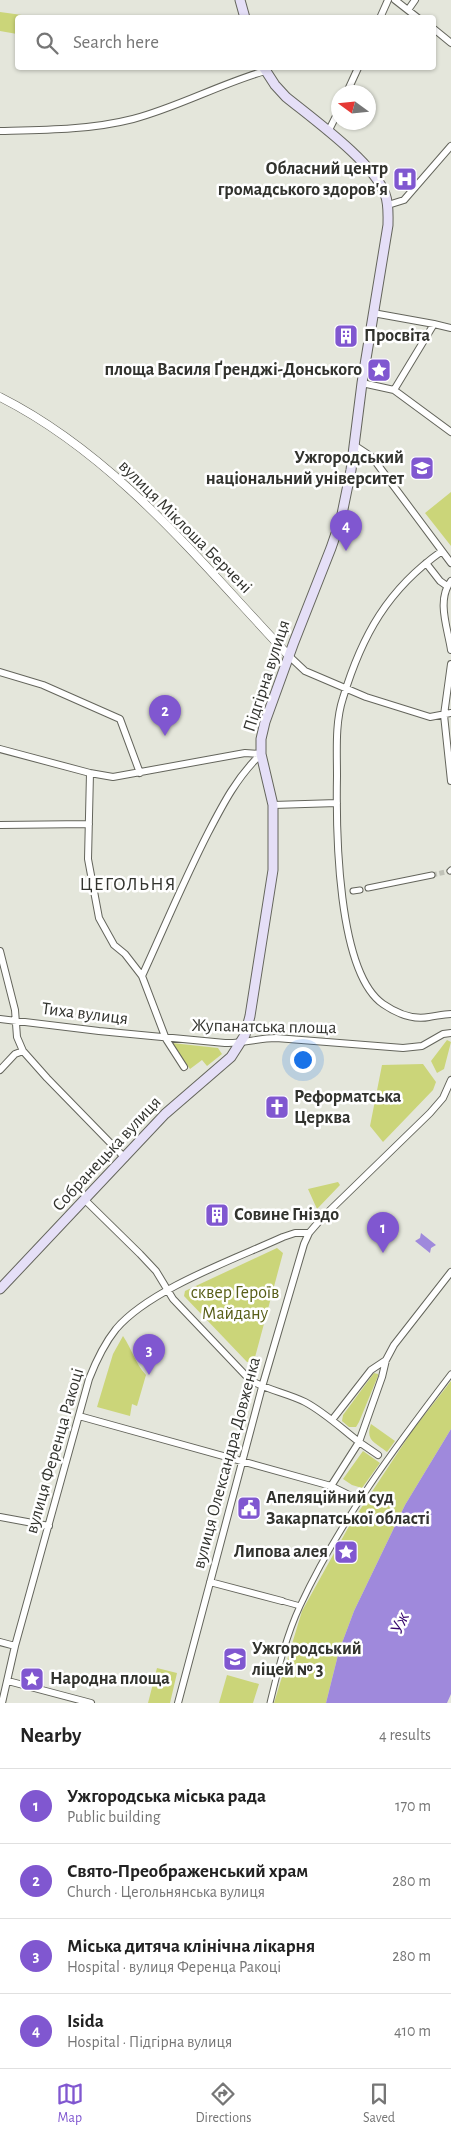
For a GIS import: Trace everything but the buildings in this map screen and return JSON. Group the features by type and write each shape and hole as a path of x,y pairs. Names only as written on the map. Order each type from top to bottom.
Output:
{"main road":[{"path":"240,0 245,15"},
{"path":"265,70 286,96 374,174 386,195 388,225 362,383"},
{"name":"Підгірна вулиця","path":"241,1044 250,1016 270,891 274,835 273,805 261,754 265,722 341,518 351,470 362,383"},
{"name":"Собранецька вулиця","path":"0,1289 166,1114 231,1056 241,1044"}],"street":[{"path":"381,15 388,0"},
{"path":"395,0 414,15"},
{"path":"408,10 415,0"},
{"path":"436,31 451,43"},
{"path":"0,131 113,124 134,119 261,70"},
{"path":"350,85 357,70"},
{"path":"328,132 331,126"},
{"path":"388,205 404,200 451,146"},
{"path":"373,313 451,328"},
{"path":"394,390 434,324"},
{"path":"362,383 394,390 451,432"},
{"name":"вулиця Міклоша Берчені","path":"0,397 74,444 126,486 289,656"},
{"path":"354,444 372,457 451,563"},
{"path":"442,551 399,588 379,614 356,660 346,688 340,714 337,803 342,894 348,929 364,981 374,996 395,1012 416,1017 451,1014"},
{"path":"426,563 440,581 449,583 443,605 451,650"},
{"path":"289,656 305,670 366,697 426,716 435,717 448,714"},
{"path":"451,664 448,714 451,781"},
{"path":"0,672 52,688 120,718 140,773"},
{"path":"0,749 90,773 113,777 245,753 261,754"},
{"path":"142,976 190,867 226,798 245,769 261,754"},
{"path":"90,773 88,859 99,918 114,945 125,954 142,976 166,1039"},
{"path":"273,805 337,803"},
{"path":"0,825 89,824"},
{"path":"368,888 432,875"},
{"path":"352,891 360,890"},
{"path":"0,950 15,1010 17,1037 23,1051 76,1109 125,1158"},
{"name":"Тиха вулиця","path":"0,1018 166,1039"},
{"name":"Жупанатська площа","path":"166,1039 241,1044 255,1039 276,1038 403,1048 422,1046 443,1034 451,1033"},
{"name":"Жупанатська площа","path":"166,1039 184,1066"},
{"path":"0,1070 15,1054 23,1051"},
{"path":"309,1233 365,1175 430,1113 448,1088 451,1080"},
{"path":"85,1200 145,1260 159,1276 168,1291 250,1380 262,1387 305,1402 332,1420 386,1462"},
{"name":"вулиця Ференца Ракоці","path":"8,1680 15,1646 79,1416 95,1364 103,1347 115,1330 145,1304 168,1291 283,1237 295,1233 309,1233"},
{"name":"вулиця Олександра Довженка","path":"178,1703 262,1387 300,1254 309,1233"},
{"path":"331,1486 359,1442 382,1377 386,1360 394,1345 451,1272"},
{"path":"332,1420 371,1370 386,1360"},
{"path":"270,1703 284,1651 300,1606 313,1580 360,1501 386,1462 451,1374"},
{"path":"79,1416 331,1486 360,1501"},
{"path":"0,1517 49,1526"},
{"path":"210,1582 300,1606"},
{"path":"0,1642 15,1646"},
{"path":"2,1703 8,1680 92,1703"}],"green space":[{"path":"0,12 22,15 15,15 15,34 0,31"},
{"path":"451,492 451,546 425,513"},
{"path":"447,1040 451,1042 444,1069 437,1073 431,1061"},
{"path":"172,1043 218,1048 222,1054 207,1066 202,1060 190,1069"},
{"path":"423,1064 436,1082 433,1090 383,1142 370,1126 382,1065"},
{"path":"338,1182 340,1185 317,1209 308,1189"},
{"name":"сквер Героїв Майдану","path":"277,1248 283,1253 254,1361 247,1362 184,1296 185,1291"},
{"path":"123,1336 146,1375 137,1406 132,1404 130,1416 97,1407 113,1354"},
{"path":"374,1373 378,1374 378,1376 359,1422 356,1427 349,1427 342,1421 343,1415"},
{"path":"451,1381 451,1429 405,1505 354,1611 339,1651 326,1703 274,1703 302,1611 348,1528 412,1431"},
{"path":"371,1424 395,1441 387,1452 370,1438 369,1430"},
{"path":"363,1451 380,1463 362,1488 352,1485 343,1479"},
{"path":"157,1668 177,1673 170,1703 148,1703"},
{"path":"227,1675 259,1684 253,1703 219,1703"}],"water":[{"path":"421,1233 436,1245 431,1248 430,1253 415,1241 420,1238"},
{"name":"Уж","path":"451,1429 451,1694 447,1703 326,1703 339,1651 354,1611 405,1505"}],"tunnel":[{"path":"432,875 450,871"}],"place":[{"name":"Обласний центр громадського здоров'я","path":"405,179"},
{"name":"Просвіта","path":"346,336"},
{"name":"площа Василя Ґренджі-Донського","path":"379,370"},
{"name":"Ужгородський національний університет","path":"422,468"},
{"name":"Isida","path":"346,551"},
{"name":"Свято-Преображенський храм","path":"165,736"},
{"name":"Реформатська Церква","path":"277,1107"},
{"name":"Совине Гніздо","path":"217,1215"},
{"name":"Ужгородська міська рада","path":"383,1253"},
{"name":"Міська дитяча клінічна лікарня","path":"149,1375"},
{"name":"Апеляційний суд Закарпатської області","path":"249,1508"},
{"name":"Липова алея","path":"346,1552"},
{"name":"Ужгородський ліцей № 3","path":"235,1659"},
{"name":"Народна площа","path":"32,1679"}],"district":[{"name":"ЦЕГОЛЬНЯ","path":"128,884"}]}
